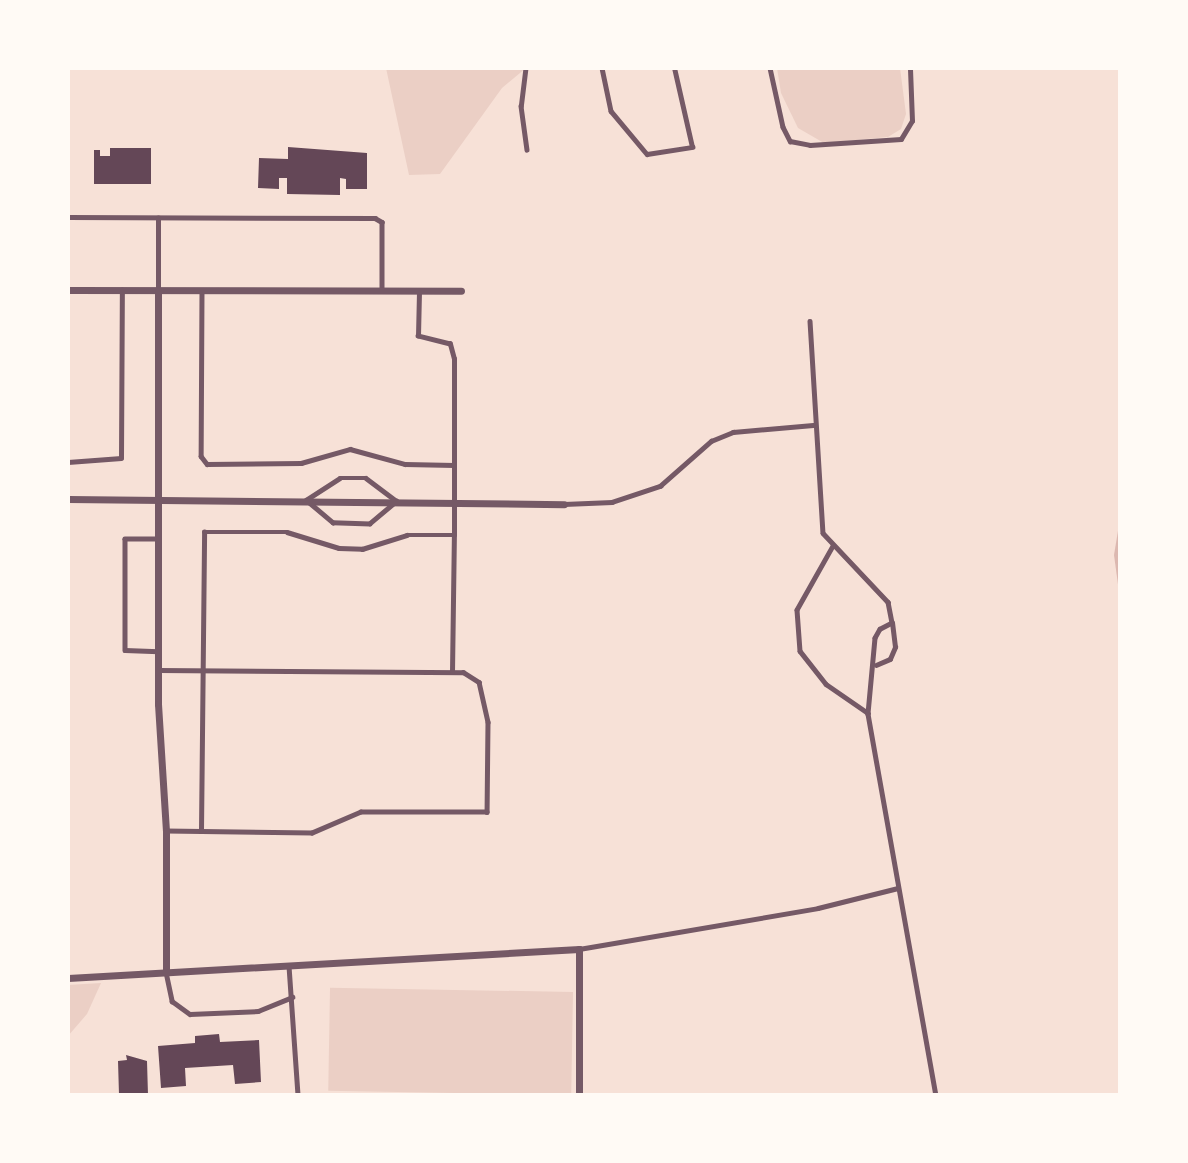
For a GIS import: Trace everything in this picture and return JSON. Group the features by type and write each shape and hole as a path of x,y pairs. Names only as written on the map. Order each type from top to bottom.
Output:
{"street":[{"path":"68,290 461,291"},
{"path":"158,291 159,670 166,831 166,971"},
{"path":"68,499 564,504"},
{"path":"68,978 579,949 579,1095"}],"lane":[{"path":"526,68 521,106 527,150"},
{"path":"602,68 611,111 646,154 692,147 674,68"},
{"path":"770,68 783,127 790,141 810,145 901,139 912,121 910,68"},
{"path":"68,217 376,218 382,222 382,291"},
{"path":"158,218 158,291"},
{"path":"68,462 121,458 122,290"},
{"path":"202,291 201,456 207,464 300,463 350,449 405,464 454,465"},
{"path":"419,291 418,335 450,344 454,359 452,672"},
{"path":"810,321 813,425 823,533 888,602 895,647 890,659 876,665"},
{"path":"564,504 612,502 660,486 711,441 733,432 813,425"},
{"path":"340,478 366,478 397,501 370,524 333,523 306,500 340,478"},
{"path":"201,830 204,532 287,532 339,548 362,549 407,536 454,536"},
{"path":"159,538 125,539 125,650 159,651"},
{"path":"833,546 797,610 800,651 826,684 868,714"},
{"path":"892,623 880,629 875,638 876,665 868,714 936,1095"},
{"path":"159,670 472,674 479,682 488,722 486,812 361,812 312,833 166,831"},
{"path":"579,949 818,908 898,888"},
{"path":"289,965 298,1095"},
{"path":"166,971 172,1001 190,1014 258,1011 292,997"}],"shaded area":[{"path":"386,68 526,68 502,88 440,174 409,175"},
{"path":"777,68 900,68 906,114 901,129 888,137 824,143 798,128 781,93"},
{"path":"1120,519 1120,599 1114,555"},
{"path":"101,983 87,1014 68,1036 68,985"},
{"path":"330,988 573,992 571,1095 328,1091"}],"building":[{"path":"288,147 367,153 367,189 346,189 346,179 340,178 340,195 287,194 287,178 279,178 279,189 258,188 259,158 288,159"},
{"path":"110,148 151,148 151,184 94,184 94,150 100,150 100,156 110,156"},
{"path":"219,1034 220,1042 259,1040 261,1082 235,1084 233,1065 185,1068 186,1086 161,1088 158,1046 195,1043 195,1036"},
{"path":"126,1055 147,1061 148,1095 119,1095 118,1061 127,1060"}]}
